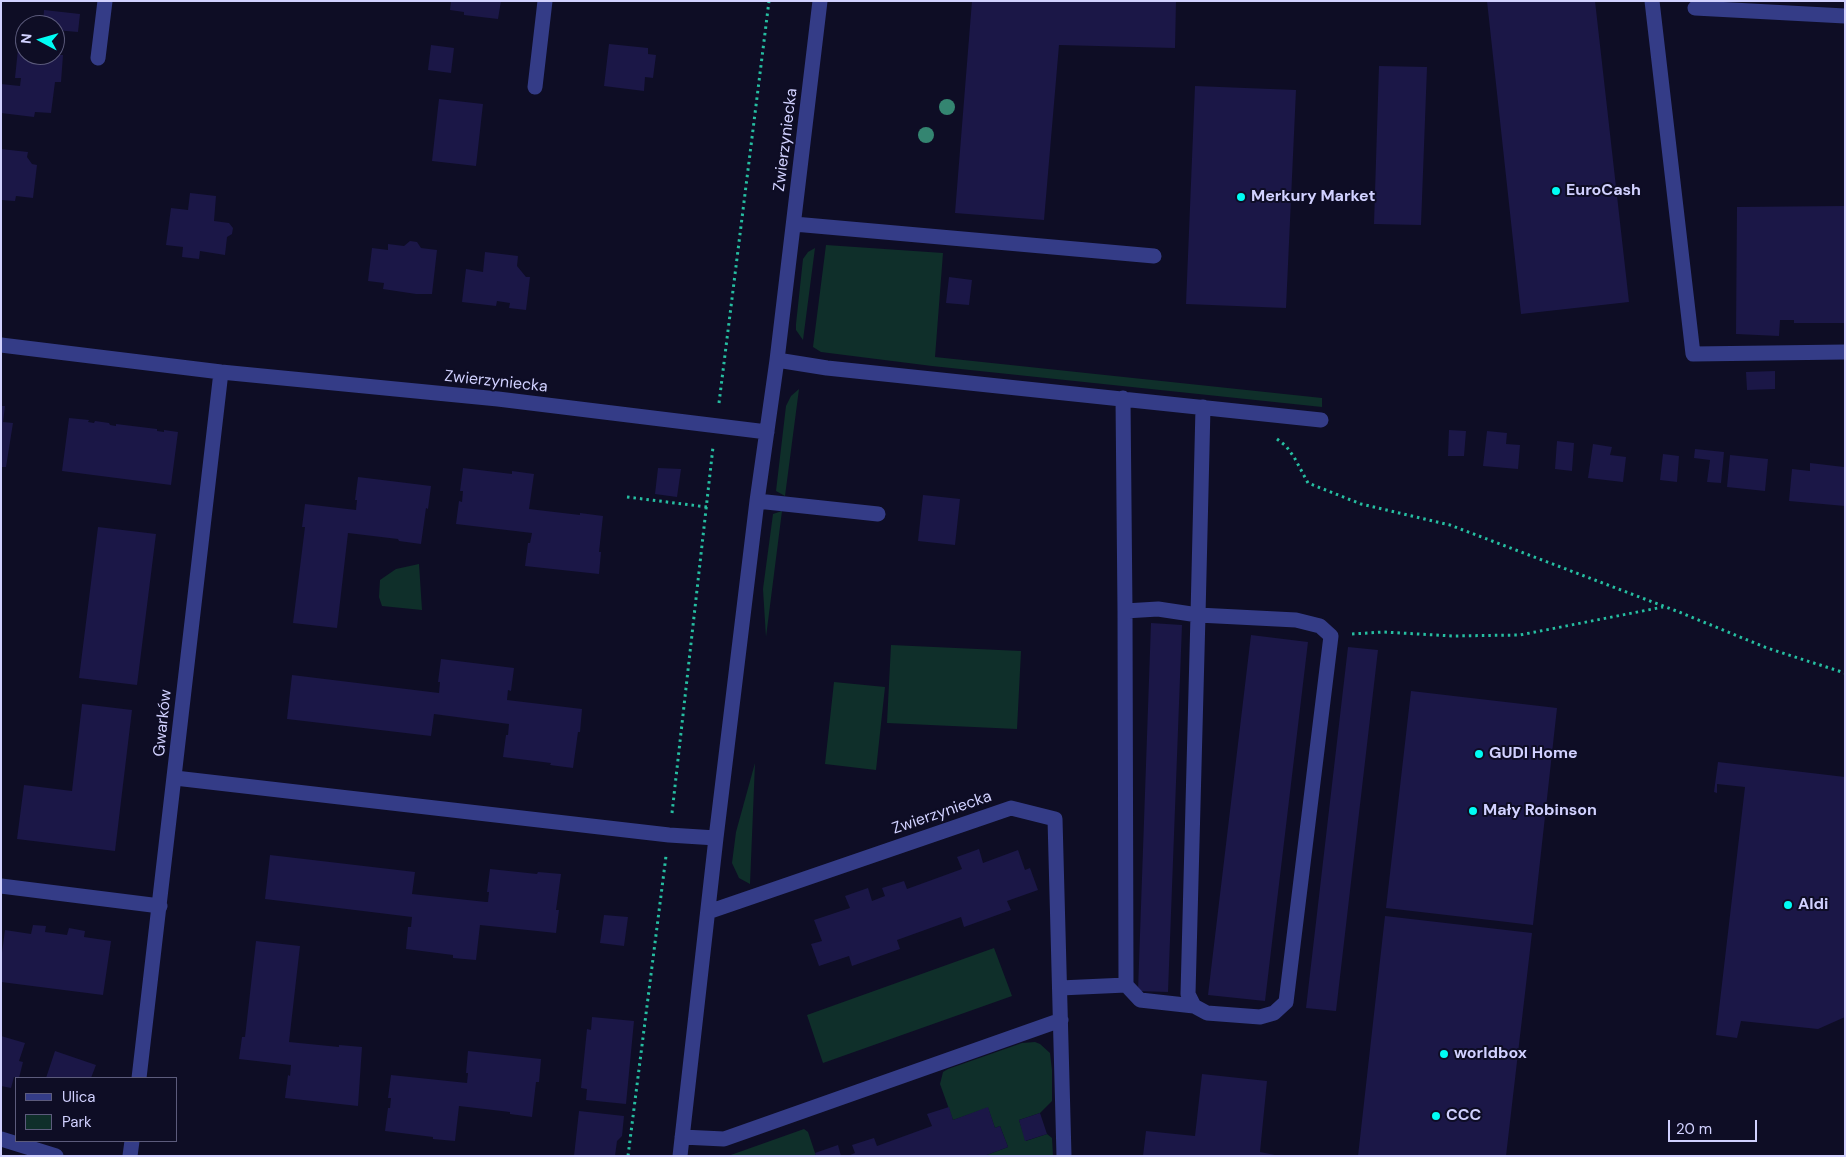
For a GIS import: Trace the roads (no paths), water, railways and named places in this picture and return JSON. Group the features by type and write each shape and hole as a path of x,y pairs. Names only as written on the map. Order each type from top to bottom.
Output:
{"street":[{"path":"98,58 105,1"},
{"path":"534,87 545,1"},
{"name":"Zwierzyniecka","path":"680,1156 716,838 757,502 794,224 820,1"},
{"path":"1652,1 1693,354 1845,352"},
{"path":"1695,8 1845,16"},
{"path":"794,224 1154,256"},
{"name":"Zwierzyniecka","path":"1,345 220,372 498,399 767,432"},
{"path":"777,360 827,368 1321,420"},
{"name":"Gwarków","path":"139,1077 175,778 220,372"},
{"path":"1123,398 1126,985 1140,1000 1194,1006 1207,1013 1260,1017 1274,1013 1286,1002 1331,636 1320,626 1296,620 1198,615 1158,610 1125,611"},
{"path":"1194,1006 1188,994 1203,407"},
{"path":"757,502 878,514"},
{"path":"175,778 642,832 716,838"},
{"name":"Zwierzyniecka","path":"708,912 1011,808 1055,819 1064,1156"},
{"path":"1,886 160,906"},
{"path":"1060,988 1126,985"},
{"path":"682,1137 724,1139 1061,1020"},
{"path":"1,1139 56,1156"},
{"path":"130,1156 132,1142"}],"place":[{"name":"EuroCash","path":"1556,191"},
{"name":"Merkury Market","path":"1241,197"},
{"name":"GUDI Home","path":"1479,754"},
{"name":"Mały Robinson","path":"1473,811"},
{"name":"Aldi","path":"1788,905"},
{"name":"worldbox","path":"1444,1054"},
{"name":"CCC","path":"1436,1116"}]}
